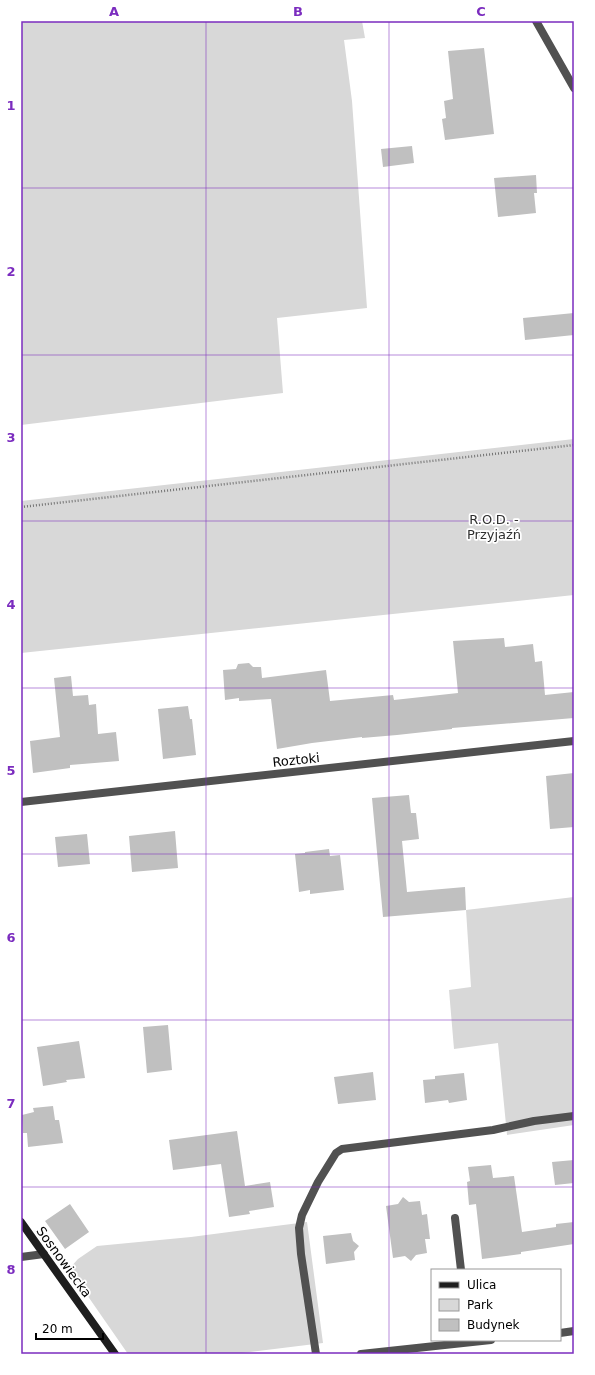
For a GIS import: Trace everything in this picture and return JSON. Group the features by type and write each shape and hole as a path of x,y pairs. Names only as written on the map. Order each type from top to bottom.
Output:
{"street":[{"path":"536,21 574,88"},
{"name":"Roztoki","path":"21,802 574,742"},
{"path":"316,1354 301,1254 299,1228 302,1215 318,1182 336,1153 342,1149 493,1130 534,1121 574,1116"},
{"path":"455,1218 461,1269"},
{"name":"Sosnowiecka","path":"21,1222 115,1354"},
{"path":"21,1257 44,1254"},
{"path":"561,1332 574,1331"},
{"path":"361,1354 469,1341"}],"path":[{"path":"21,506 574,445"}],"green space":[{"path":"21,21 362,21 365,38 344,40 352,101 367,308 277,318 283,393 21,425"},
{"name":"R.O.D. - Przyjaźń","path":"574,439 574,595 21,653 21,501"},
{"path":"574,897 574,1125 507,1135 498,1043 454,1049 449,990 471,987 466,910"},
{"path":"307,1222 323,1343 234,1354 128,1354 69,1269 78,1259 97,1246 191,1237"}],"building":[{"path":"484,48 494,134 445,140 442,119 446,118 444,101 453,99 448,51"},
{"path":"412,146 414,163 383,167 381,149"},
{"path":"536,175 537,193 534,193 536,213 498,217 494,178"},
{"path":"574,313 574,335 525,340 523,318"},
{"path":"504,638 505,647 533,644 535,662 542,661 545,695 574,692 574,718 362,737 277,749 271,699 239,701 239,698 225,700 223,670 236,669 238,664 249,663 253,667 261,667 262,678 326,670 330,701 393,695 394,700 458,693 453,641"},
{"path":"71,676 73,696 88,695 89,705 96,704 98,734 116,732 119,761 70,765 70,768 33,773 30,741 60,737 54,678"},
{"path":"188,706 190,719 192,719 196,755 163,759 158,709"},
{"path":"574,773 574,827 550,829 546,776"},
{"path":"409,795 411,813 416,813 419,839 402,841 407,892 465,887 466,910 383,917 372,798"},
{"path":"175,831 178,868 132,872 129,836"},
{"path":"87,834 90,864 58,867 55,837"},
{"path":"329,849 330,856 340,855 344,890 310,894 310,890 299,892 295,854"},
{"path":"168,1025 172,1070 147,1073 143,1027"},
{"path":"79,1041 85,1078 66,1080 67,1082 43,1086 37,1047"},
{"path":"373,1072 376,1100 338,1104 334,1077"},
{"path":"464,1073 467,1100 449,1103 448,1100 425,1103 423,1080 435,1079 435,1076"},
{"path":"53,1106 55,1120 59,1120 63,1143 28,1147 27,1133 23,1133 22,1115 34,1112 33,1108"},
{"path":"237,1131 245,1186 270,1182 274,1207 249,1211 250,1214 229,1217 221,1164 173,1170 169,1140"},
{"path":"574,1160 574,1183 555,1185 552,1162"},
{"path":"491,1165 493,1178 514,1176 522,1232 556,1227 556,1224 574,1222 574,1244 521,1252 521,1254 482,1259 476,1204 469,1205 467,1182 470,1181 468,1167"},
{"path":"403,1197 409,1202 420,1201 422,1215 427,1214 430,1239 425,1239 427,1253 416,1255 411,1261 405,1256 393,1258 386,1206 398,1204"},
{"path":"70,1204 89,1232 65,1249 45,1221"},
{"path":"351,1233 353,1241 359,1246 354,1252 355,1260 326,1264 323,1236"}]}
